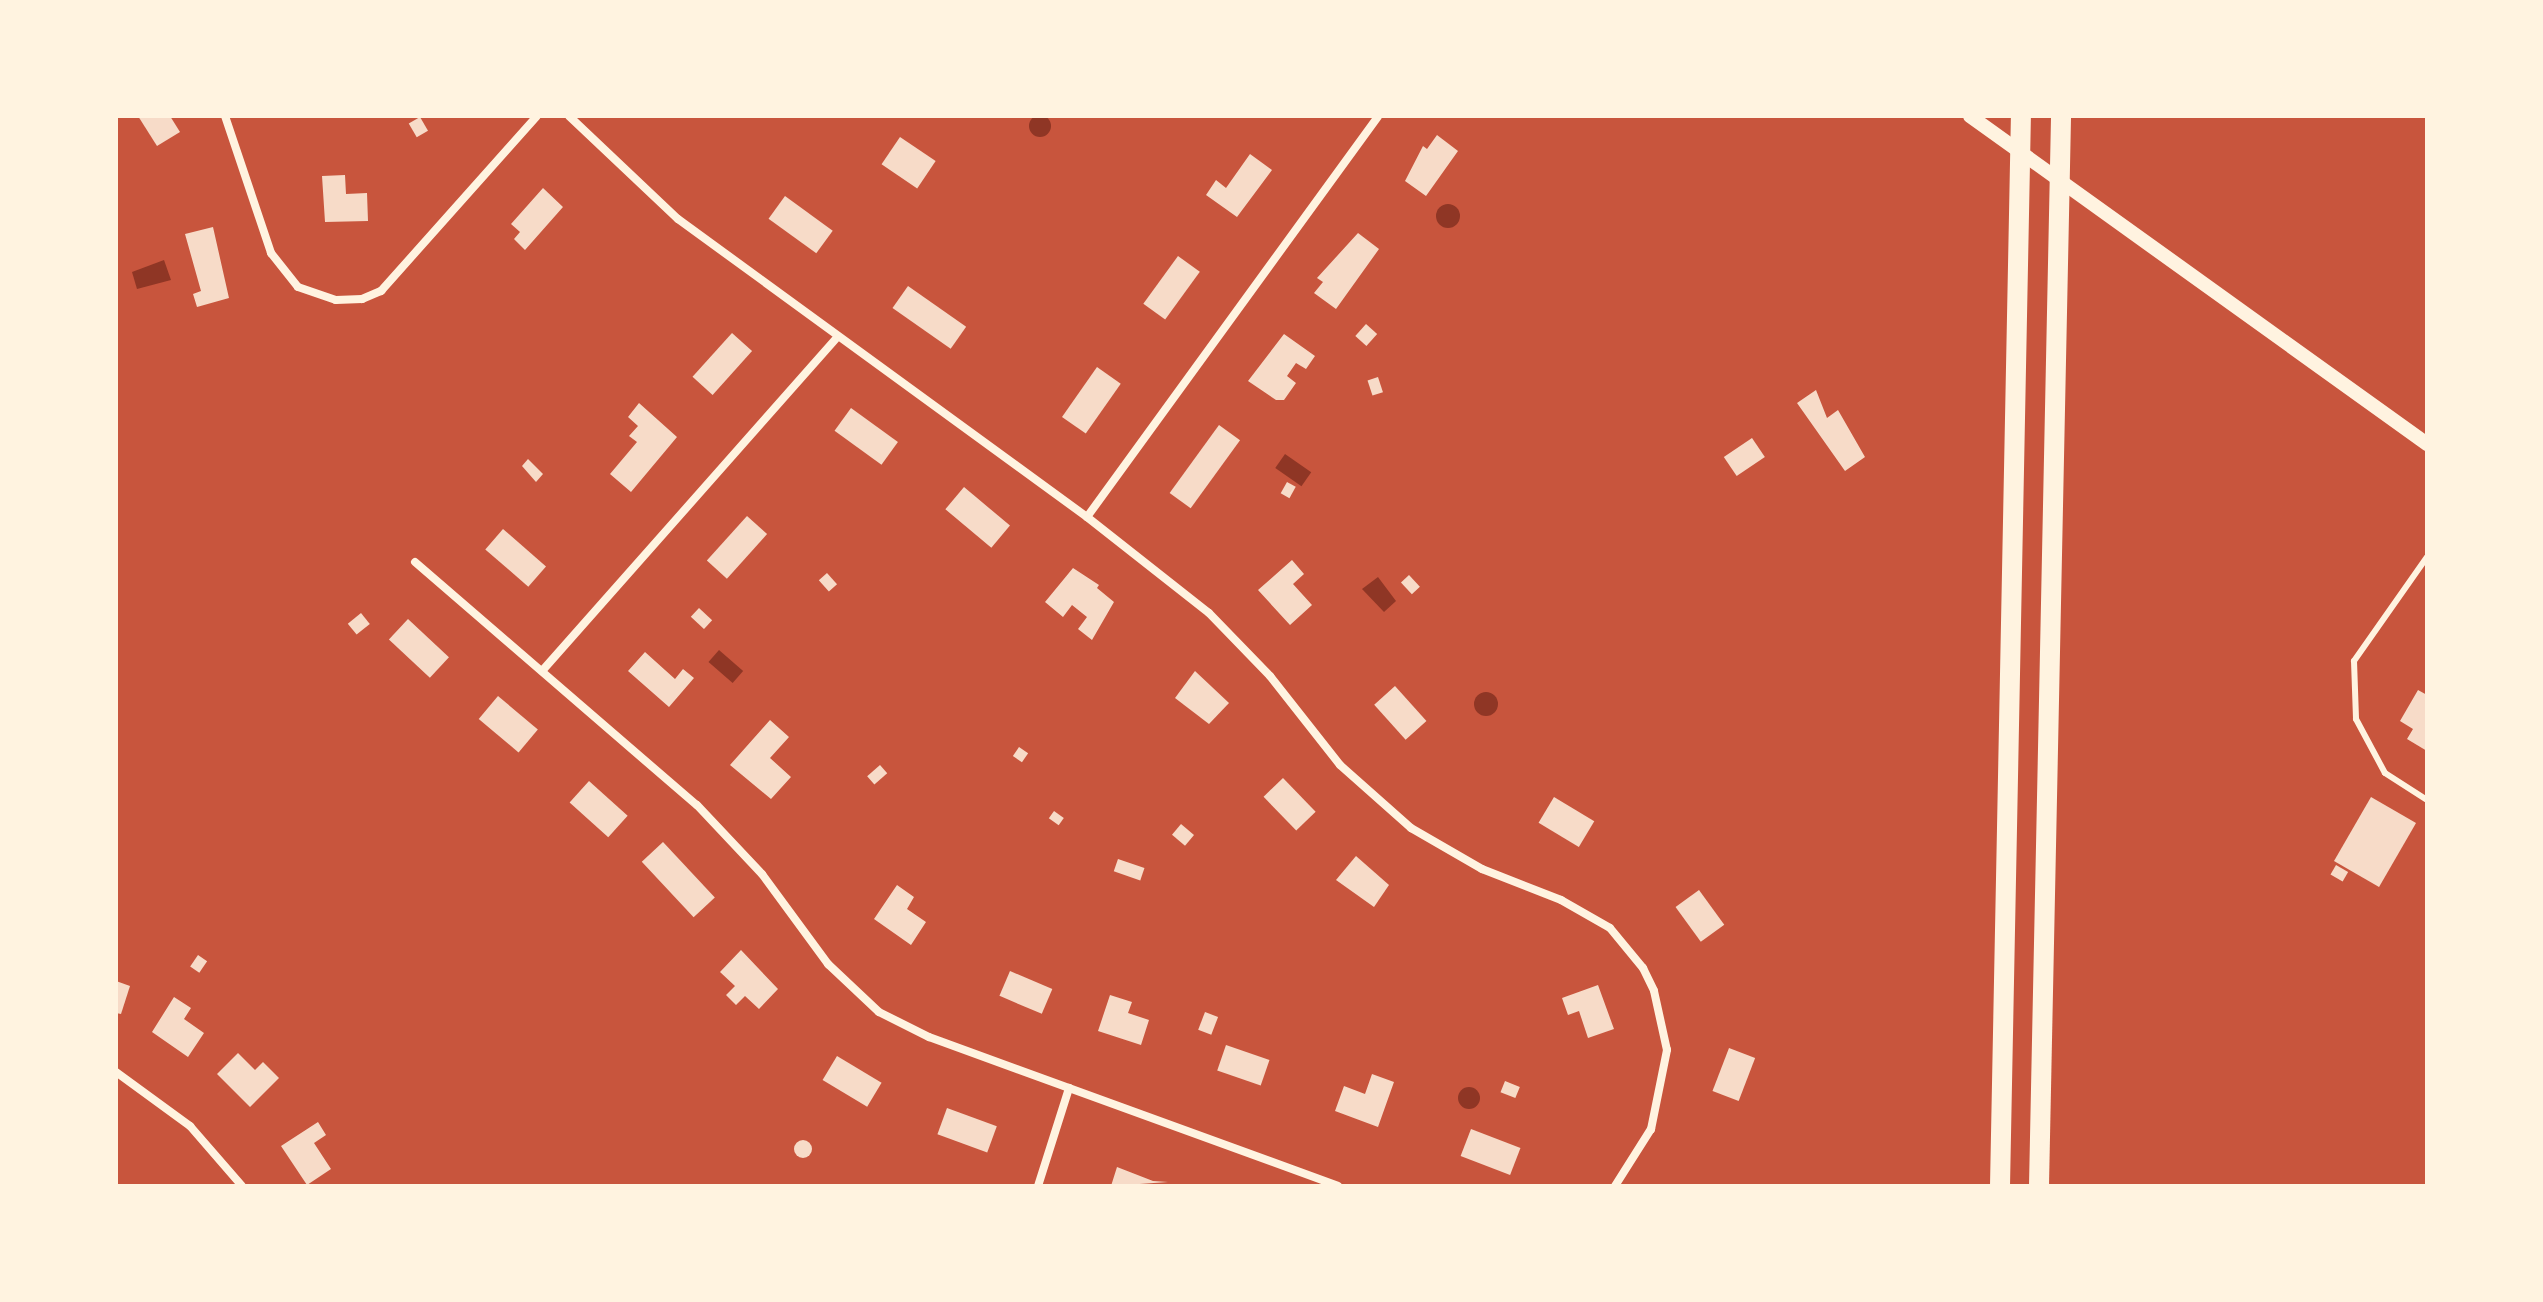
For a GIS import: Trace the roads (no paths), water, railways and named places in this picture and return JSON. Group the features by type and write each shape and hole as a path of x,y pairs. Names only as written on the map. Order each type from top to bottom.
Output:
{"highway":[{"path":"2000,1186 2021,116"},
{"path":"2039,1186 2061,116"}],"street":[{"path":"225,116 271,253 298,287 336,300 362,299 381,291 537,116"},
{"path":"569,116 678,219 836,339 1087,517 1239,642 1340,765 1402,820 1482,869 1588,913 1628,946 1654,991 1667,1050 1651,1129 1615,1186"},
{"path":"1087,517 1378,116"},
{"path":"1970,116 2427,444"},
{"path":"542,671 836,339"},
{"path":"415,562 728,836 828,964 879,1012 929,1037 1338,1186"},
{"path":"116,1072 190,1126 242,1186"},
{"path":"1038,1186 1069,1088"}],"lane":[{"path":"2427,557 2354,661 2356,719 2385,773 2427,800"}]}
